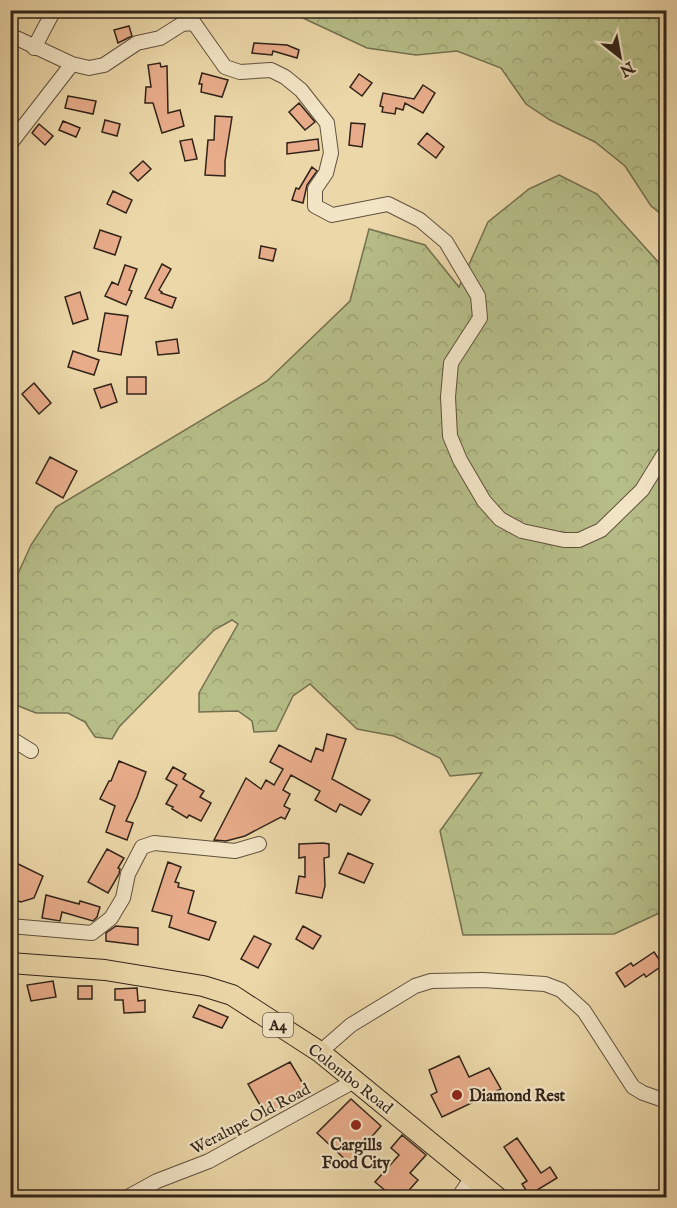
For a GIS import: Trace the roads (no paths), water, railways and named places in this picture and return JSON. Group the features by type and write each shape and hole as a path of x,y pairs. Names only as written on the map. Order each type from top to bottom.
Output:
{"highway":[{"name":"Colombo Road","path":"10,963 105,970 202,986 232,995 320,1052 498,1197"}],"street":[{"path":"34,48 54,10"},
{"path":"10,35 72,64 89,68 104,65 137,43 160,38 182,24 195,23 225,67 240,72 271,70 285,77 301,90 327,123 331,153 326,173 315,189 315,206 332,215 388,204 420,220 446,242 478,296 480,318 451,363 448,397 450,436 460,460 484,501 500,519 522,531 564,540 579,540 601,530 642,490 666,451"},
{"path":"10,144 72,64"},
{"path":"10,738 31,751"},
{"path":"10,926 92,933 111,918 123,898 128,874 142,847 154,843 235,851 259,844"},
{"path":"320,1052 351,1025 423,983 483,980 545,984 561,990 584,1011 633,1087 666,1101"},
{"name":"Weralupe Old Road","path":"126,1197 157,1181 209,1161 356,1080"},
{"path":"458,1197 473,1176"}],"place":[{"name":"Diamond Rest","path":"457,1095"},
{"name":"Cargills Food City","path":"356,1125"}]}
